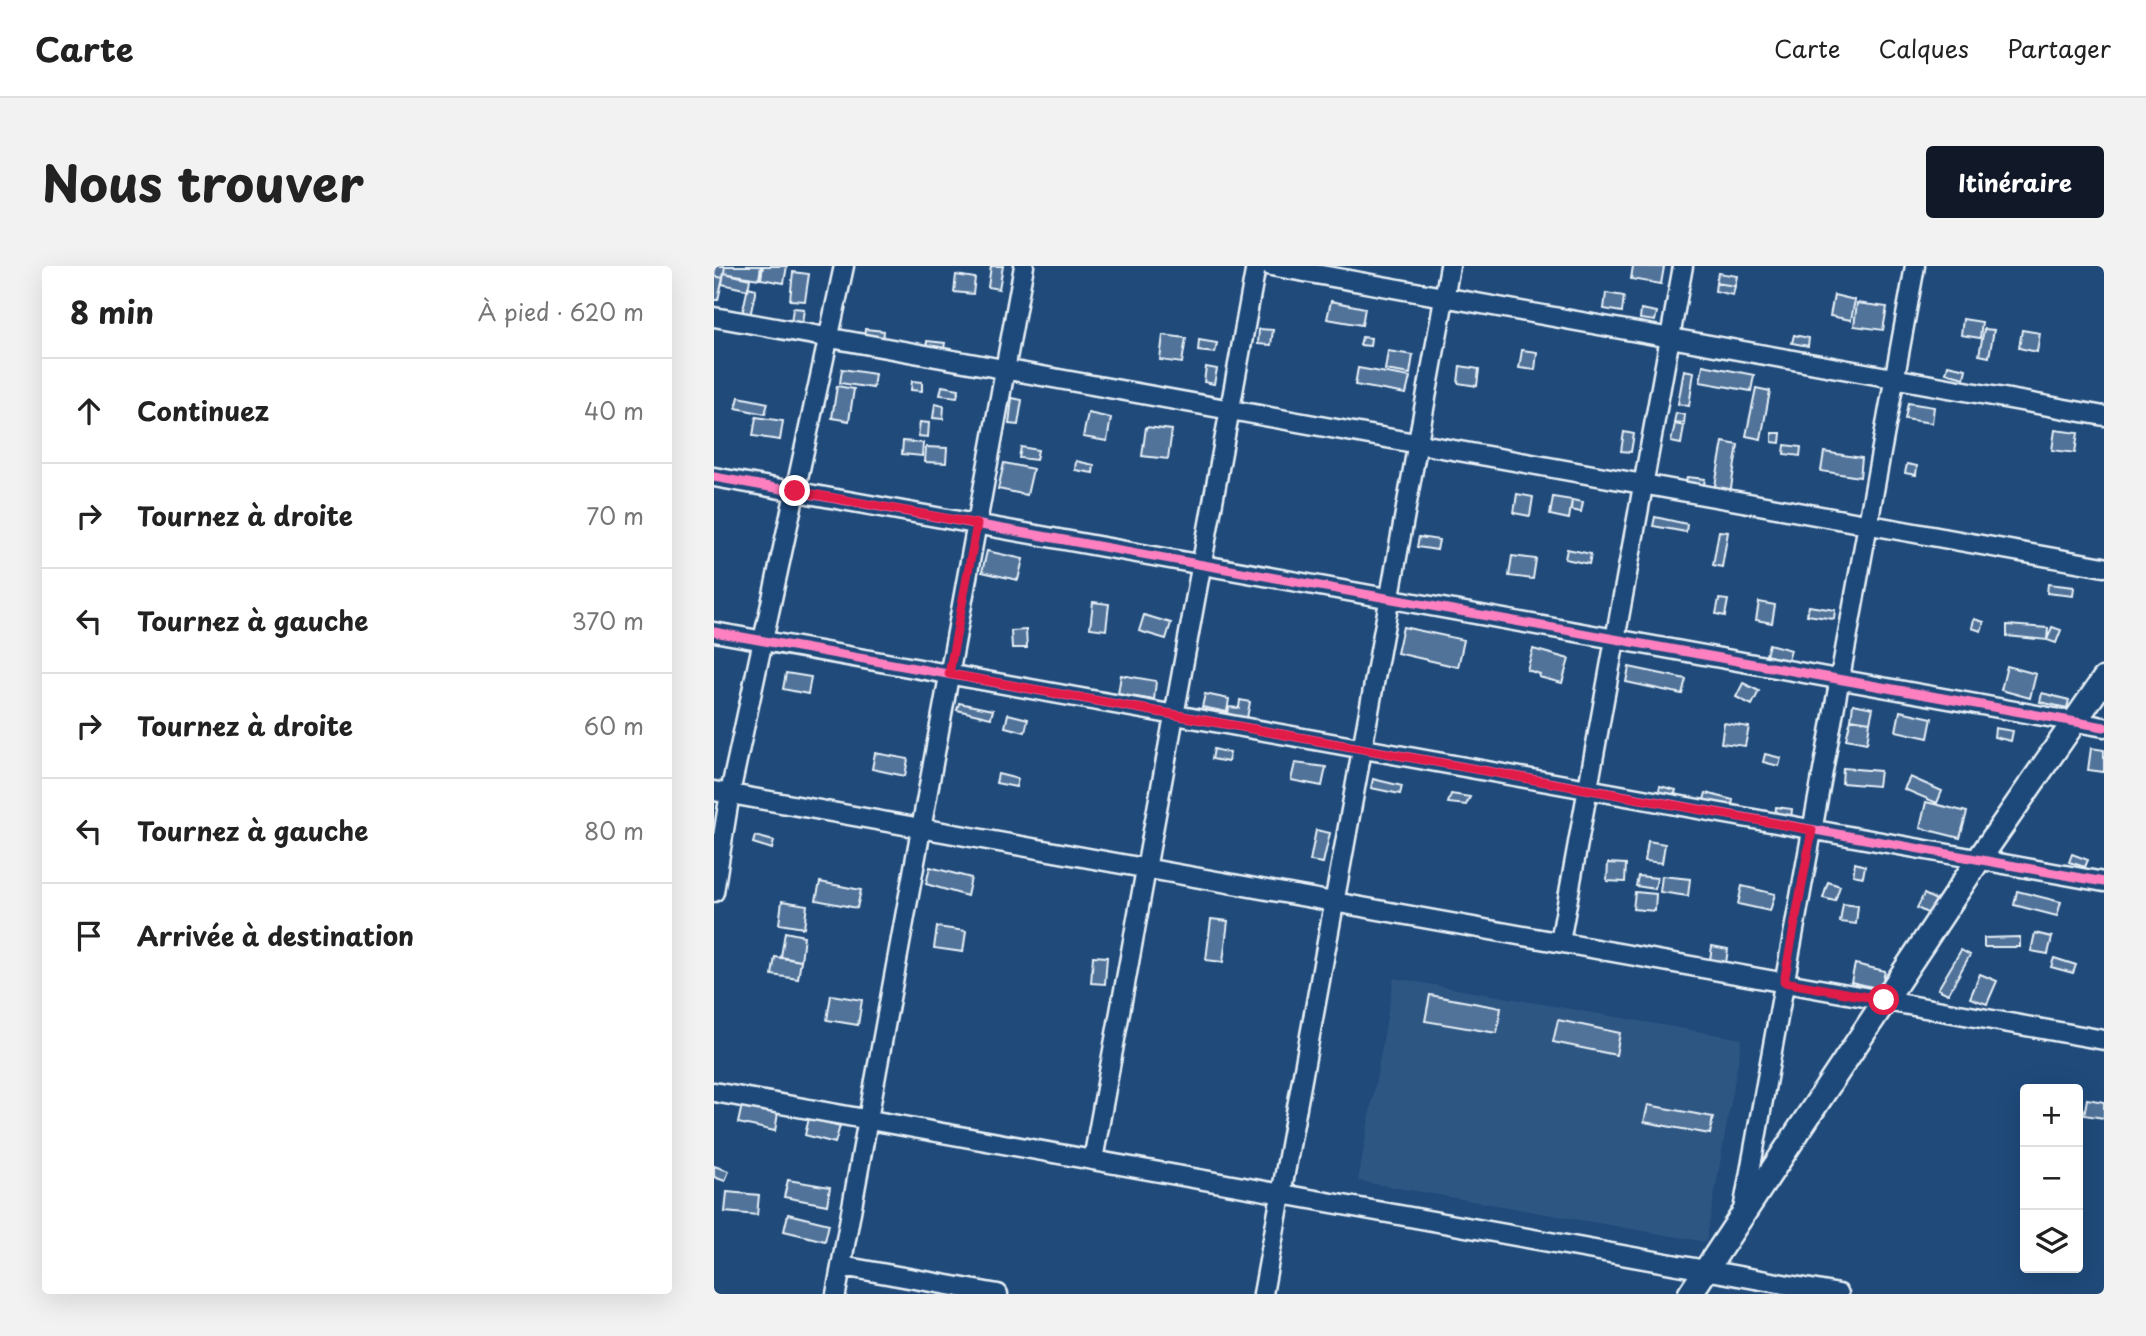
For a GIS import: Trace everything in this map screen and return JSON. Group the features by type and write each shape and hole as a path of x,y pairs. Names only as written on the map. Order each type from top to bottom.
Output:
{"street":[{"path":"714,892 722,792 763,641 844,266"},
{"path":"836,1294 1024,266"},
{"path":"1093,1160 1256,266"},
{"path":"1271,266 2104,416"},
{"path":"1263,1294 1450,266"},
{"path":"1560,942 1683,266"},
{"path":"1741,1221 1915,266"},
{"path":"714,317 2104,567"},
{"path":"714,477 2104,727"},
{"path":"714,632 2104,882"},
{"path":"1690,1294 1741,1221 1884,1000 2104,679"},
{"path":"722,792 2104,1040"},
{"path":"714,1092 1839,1294"},
{"path":"842,1266 998,1294"}],"shaded area":[{"path":"1394,978 1742,1039 1706,1242 1358,1181"}],"building":[{"path":"716,266 725,266 723,278 714,276"},
{"path":"725,266 761,266 759,279 724,273"},
{"path":"763,266 787,266 784,283 761,279"},
{"path":"991,266 1003,266 999,289 988,287"},
{"path":"1633,266 1664,267 1661,284 1631,279"},
{"path":"793,272 809,274 805,301 790,300"},
{"path":"724,273 750,279 748,290 722,284"},
{"path":"1718,273 1737,276 1735,286 1716,283"},
{"path":"956,275 975,278 973,294 954,292"},
{"path":"714,276 723,278 718,300 714,300"},
{"path":"1716,283 1735,286 1733,295 1715,291"},
{"path":"748,287 756,289 750,316 742,314"},
{"path":"1606,293 1624,296 1622,312 1604,309"},
{"path":"1834,295 1855,300 1851,320 1830,316"},
{"path":"1331,301 1365,308 1362,325 1327,319"},
{"path":"1857,303 1887,307 1883,330 1854,326"},
{"path":"793,308 804,309 802,324 791,323"},
{"path":"1641,309 1657,312 1655,321 1640,319"},
{"path":"1963,319 1982,322 1980,338 1961,335"},
{"path":"865,329 884,331 883,341 864,339"},
{"path":"1259,329 1273,330 1271,345 1258,344"},
{"path":"1984,329 1994,330 1989,357 1979,355"},
{"path":"2022,330 2040,333 2037,352 2019,348"},
{"path":"1163,335 1186,338 1182,363 1160,360"},
{"path":"1794,335 1809,338 1808,346 1792,343"},
{"path":"1362,337 1371,338 1370,346 1360,345"},
{"path":"1199,340 1217,343 1215,353 1198,351"},
{"path":"927,341 945,343 943,354 926,352"},
{"path":"1522,350 1537,352 1535,370 1519,368"},
{"path":"1388,351 1413,355 1410,374 1385,370"},
{"path":"1703,365 1754,375 1751,391 1700,382"},
{"path":"1948,365 1966,369 1964,378 1946,373"},
{"path":"1460,366 1479,369 1477,386 1458,383"},
{"path":"1206,367 1217,369 1214,384 1204,382"},
{"path":"1358,368 1410,377 1406,394 1355,385"},
{"path":"842,369 875,374 873,388 840,383"},
{"path":"1684,370 1694,372 1689,406 1678,404"},
{"path":"912,381 922,382 922,391 911,390"},
{"path":"837,386 854,389 849,421 832,418"},
{"path":"942,386 959,389 957,397 940,395"},
{"path":"1756,388 1770,391 1761,439 1746,436"},
{"path":"739,397 768,403 765,414 736,408"},
{"path":"1012,398 1022,400 1018,425 1009,424"},
{"path":"1908,403 1934,407 1932,423 1905,419"},
{"path":"935,404 944,406 943,419 933,418"},
{"path":"1088,413 1111,418 1107,441 1083,437"},
{"path":"1676,413 1685,415 1684,423 1674,422"},
{"path":"756,417 783,421 780,440 753,436"},
{"path":"920,422 929,423 928,437 918,436"},
{"path":"1675,424 1684,426 1681,444 1671,442"},
{"path":"1146,427 1172,430 1168,459 1142,456"},
{"path":"2055,430 2078,433 2075,453 2052,450"},
{"path":"1624,432 1634,434 1631,452 1621,451"},
{"path":"1772,433 1781,433 1780,443 1772,442"},
{"path":"903,441 923,443 922,456 902,454"},
{"path":"1723,442 1738,445 1730,494 1714,491"},
{"path":"1785,445 1801,447 1800,456 1784,454"},
{"path":"926,447 947,448 946,463 925,462"},
{"path":"1021,447 1038,450 1036,460 1019,458"},
{"path":"1824,452 1862,458 1860,477 1821,471"},
{"path":"1076,461 1094,465 1093,473 1075,470"},
{"path":"1004,463 1033,469 1027,495 998,489"},
{"path":"1907,464 1917,466 1916,475 1905,473"},
{"path":"1687,477 1705,479 1703,490 1685,487"},
{"path":"1517,494 1533,497 1530,516 1514,513"},
{"path":"1553,497 1572,500 1569,519 1550,515"},
{"path":"1572,500 1583,502 1581,512 1571,510"},
{"path":"1655,517 1687,524 1686,532 1653,526"},
{"path":"1719,531 1728,532 1722,567 1713,565"},
{"path":"1419,537 1439,540 1437,550 1417,547"},
{"path":"1567,549 1591,554 1589,564 1565,559"},
{"path":"987,551 1023,559 1018,580 982,572"},
{"path":"1512,556 1536,559 1533,579 1509,576"},
{"path":"2048,584 2074,587 2073,596 2047,593"},
{"path":"1719,599 1728,600 1725,616 1716,614"},
{"path":"1093,602 1109,604 1106,630 1090,628"},
{"path":"1759,602 1775,605 1772,623 1756,620"},
{"path":"1809,606 1835,610 1834,619 1807,615"},
{"path":"1144,615 1171,623 1166,639 1139,631"},
{"path":"1974,619 1984,622 1981,631 1972,628"},
{"path":"2007,625 2048,628 2047,640 2007,636"},
{"path":"1403,627 1464,640 1458,667 1397,653"},
{"path":"2052,627 2061,630 2056,643 2047,640"},
{"path":"1026,630 1027,648 1012,648 1011,631"},
{"path":"1769,644 1791,650 1788,661 1766,655"},
{"path":"1533,649 1569,659 1562,683 1539,677 1540,674 1527,670"},
{"path":"2007,666 2036,674 2030,698 2001,690"},
{"path":"1629,667 1686,679 1682,694 1626,682"},
{"path":"786,673 811,677 808,694 783,689"},
{"path":"1121,675 1156,681 1154,700 1118,694"},
{"path":"1743,683 1759,691 1752,705 1736,697"},
{"path":"2042,693 2069,700 2067,708 2040,702"},
{"path":"1205,694 1229,699 1227,712 1202,707"},
{"path":"1240,700 1250,702 1247,718 1228,715 1229,707 1239,708"},
{"path":"959,703 993,710 991,718 957,710"},
{"path":"1853,704 1873,708 1870,722 1851,719"},
{"path":"1900,711 1932,718 1928,738 1896,731"},
{"path":"1008,714 1028,719 1025,732 1005,727"},
{"path":"1851,719 1870,722 1867,743 1846,739"},
{"path":"1724,723 1749,727 1745,746 1721,743"},
{"path":"1995,728 2013,731 2011,741 1994,737"},
{"path":"2091,748 2104,750 2104,772 2088,770"},
{"path":"1214,749 1230,753 1228,762 1212,759"},
{"path":"875,753 908,759 905,776 872,769"},
{"path":"1765,754 1781,758 1779,766 1763,762"},
{"path":"1295,763 1326,767 1322,786 1291,780"},
{"path":"1843,768 1880,771 1878,786 1842,783"},
{"path":"998,774 1018,779 1016,787 996,783"},
{"path":"1910,777 1942,791 1937,803 1904,789"},
{"path":"1373,779 1402,786 1400,794 1371,788"},
{"path":"1660,786 1676,790 1673,799 1658,794"},
{"path":"1706,793 1733,800 1731,810 1703,803"},
{"path":"1451,794 1470,797 1466,805 1448,803"},
{"path":"1926,802 1967,812 1960,838 1920,828"},
{"path":"1776,807 1792,809 1791,819 1775,817"},
{"path":"1316,830 1330,833 1323,863 1310,861"},
{"path":"755,836 774,841 772,849 753,843"},
{"path":"1648,841 1665,844 1662,863 1645,861"},
{"path":"2072,854 2088,860 2085,867 2069,862"},
{"path":"1608,863 1626,864 1625,882 1607,881"},
{"path":"1855,863 1865,866 1863,877 1853,875"},
{"path":"930,867 971,878 967,896 926,884"},
{"path":"1638,876 1657,878 1655,889 1636,886"},
{"path":"1662,876 1690,879 1688,896 1660,892"},
{"path":"820,882 861,890 857,908 816,900"},
{"path":"1828,882 1840,886 1835,901 1823,898"},
{"path":"1742,886 1775,894 1770,911 1738,904"},
{"path":"2017,891 2061,902 2057,916 2014,905"},
{"path":"1635,892 1656,894 1655,911 1633,909"},
{"path":"1924,894 1936,900 1929,914 1917,908"},
{"path":"782,901 807,905 804,928 779,924"},
{"path":"1843,904 1858,906 1856,924 1840,922"},
{"path":"1211,919 1228,921 1223,962 1206,960"},
{"path":"937,927 966,931 963,952 934,948"},
{"path":"785,932 804,936 801,961 781,957"},
{"path":"2035,933 2052,937 2048,954 2031,951"},
{"path":"2020,937 2020,947 1984,947 1984,938"},
{"path":"1712,946 1728,949 1726,963 1710,960"},
{"path":"1961,950 1970,955 1948,994 1938,989"},
{"path":"1093,956 1107,957 1105,984 1091,983"},
{"path":"775,957 801,961 798,979 772,975"},
{"path":"2054,958 2076,965 2073,973 2051,967"},
{"path":"1855,964 1885,971 1881,989 1851,982"},
{"path":"1980,974 1997,981 1987,1004 1970,998"},
{"path":"831,995 862,1000 858,1025 827,1020"},
{"path":"1430,995 1501,1008 1497,1033 1425,1021"},
{"path":"1558,1020 1620,1033 1616,1055 1553,1042"},
{"path":"2087,1099 2104,1102 2104,1118 2084,1115"},
{"path":"742,1105 778,1113 775,1131 738,1123"},
{"path":"1648,1105 1713,1117 1710,1134 1644,1122"},
{"path":"809,1118 840,1126 835,1143 805,1135"},
{"path":"714,1166 729,1171 725,1181 714,1177"},
{"path":"788,1180 830,1187 827,1205 784,1197"},
{"path":"727,1192 759,1195 757,1215 725,1212"},
{"path":"788,1214 829,1224 825,1241 784,1231"}],"cycle path":[{"path":"714,477 2104,727"},
{"path":"714,632 2104,882"}],"route":[{"path":"795,491 977,524 949,674 1812,830 1784,982 1884,1000"}]}
